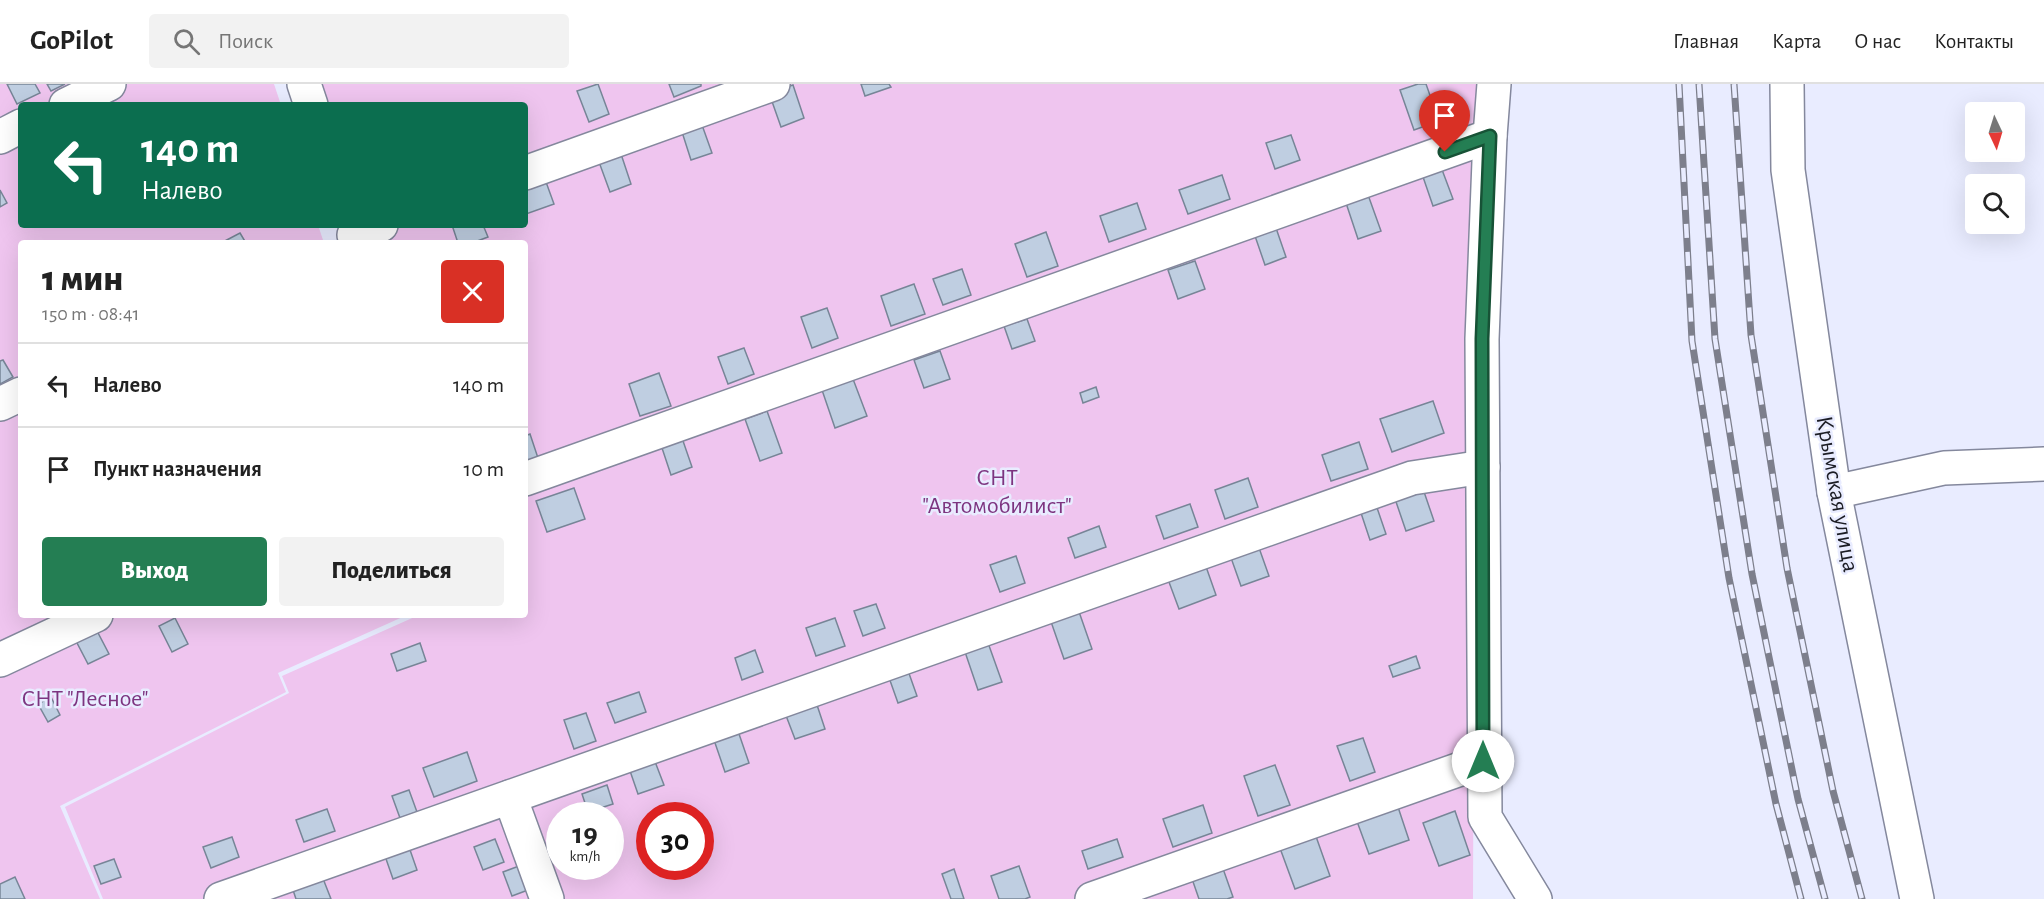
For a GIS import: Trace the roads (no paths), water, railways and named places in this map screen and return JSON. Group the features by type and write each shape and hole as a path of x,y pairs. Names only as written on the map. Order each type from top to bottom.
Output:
{"street":[{"path":"72,102 109,84"},
{"path":"289,84 294,102"},
{"path":"304,84 310,102"},
{"path":"528,172 774,84"},
{"path":"1494,84 1482,339 1485,817 1535,899"},
{"name":"Крымская улица","path":"1787,84 1788,170 1834,492 1917,899"},
{"path":"0,137 18,128"},
{"path":"528,479 1490,136"},
{"path":"0,404 18,395"},
{"path":"1834,492 1944,468 2044,465"},
{"path":"220,899 1412,478 1483,467"},
{"path":"0,660 90,618"},
{"path":"1092,899 1483,761"},
{"path":"510,797 547,899"}],"railway":[{"path":"1679,84 1692,341 1729,578 1776,804 1801,899"},
{"path":"1699,84 1715,339 1752,574 1798,799 1825,899"},
{"path":"1734,84 1751,335 1787,568 1833,791 1862,899"}],"park label":[{"name":"СНТ \"Автомобилист\"","path":"997,492"},
{"name":"СНТ \"Лесное\"","path":"85,699"}]}
